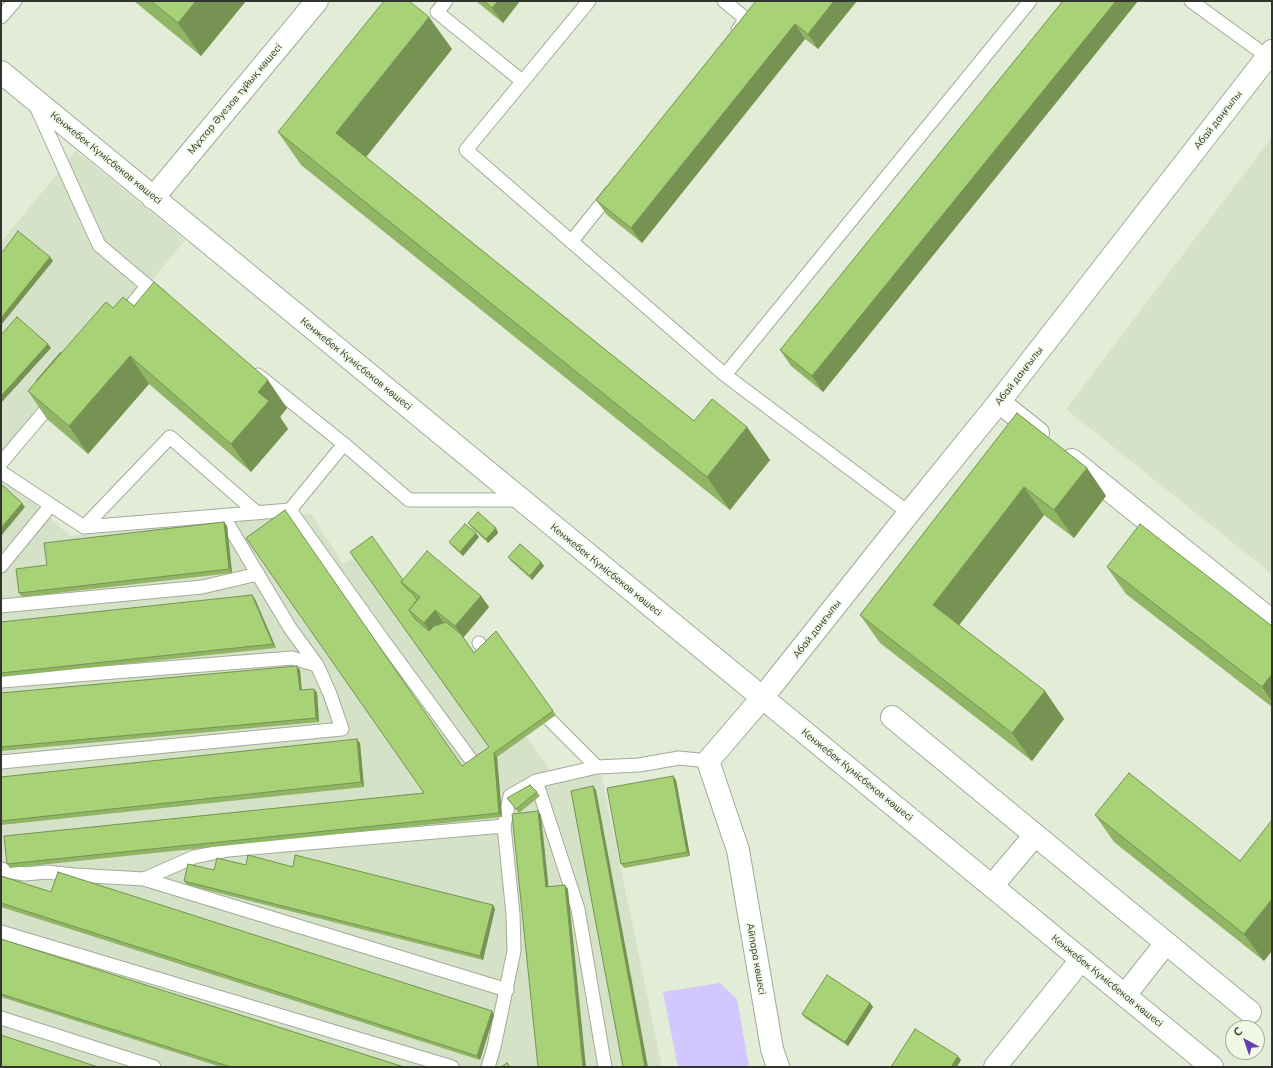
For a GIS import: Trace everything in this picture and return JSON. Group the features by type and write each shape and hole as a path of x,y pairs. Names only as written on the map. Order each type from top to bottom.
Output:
{"street":[{"name":"Мұхтар Әуезов тұйық көшесі","path":"154,198 317,1"},
{"name":"Абай даңғылы","path":"708,761 762,698 908,513 999,402 1270,56"},
{"name":"Кенжебек Күмісбеков көшесі","path":"1,72 1212,1067"},
{"path":"999,402 1272,620"},
{"path":"892,717 1250,1012"},
{"name":"Айпара көшесі","path":"708,761 738,850 772,1049 778,1067"},
{"path":"992,886 1035,835"},
{"path":"1125,995 1166,943"},
{"path":"995,1067 1081,960"}],"lane":[{"path":"1,17 15,1"},
{"path":"446,1 437,12 522,81"},
{"path":"589,1 466,150 725,375 908,513"},
{"path":"724,1 746,19 732,38"},
{"path":"725,375 1030,1"},
{"path":"1191,1 1270,56"},
{"path":"31,97 99,245 172,306"},
{"path":"571,242 620,180"},
{"path":"112,329 147,286"},
{"path":"246,365 344,444 409,500 522,500"},
{"path":"1,464 62,390"},
{"path":"84,527 170,437 257,513"},
{"path":"1,472 84,527 223,516 290,510 344,444"},
{"path":"1,566 51,505"},
{"path":"290,510 469,757"},
{"path":"1,762 342,729 330,694 317,665 290,628 223,516"},
{"path":"1,606 202,587 258,574"},
{"path":"479,643 498,666"},
{"path":"1,681 292,658 317,665"},
{"path":"529,700 597,766"},
{"path":"488,1067 507,990 514,951 513,914 504,826 510,796 536,781 597,766 639,765 679,758 708,761"},
{"path":"536,781 578,910 605,1067"},
{"path":"144,878 194,857 228,850 504,826"},
{"path":"1,869 25,874 47,872 74,875 144,878 507,990"},
{"path":"1,932 452,1067"},
{"path":"1,1018 154,1067"}],"shaded area":[{"path":"1272,137 1272,574 1066,409"},
{"path":"76,151 185,240 1,463 1,242"},
{"path":"1,473 70,536 311,514 343,564 376,545 438,631 451,634 560,783 600,768 662,1067 1,1067"},
{"path":"720,983 737,999 749,1067 678,1067 663,992"}],"building":[{"path":"151,1 196,1 178,23"},
{"path":"384,1 409,1 429,17 336,133 694,421 712,399 747,427 707,477 278,132"},
{"path":"484,1 498,1 492,8"},
{"path":"756,1 834,1 808,34 795,24 631,228 596,200"},
{"path":"1063,1 1116,1 812,376 780,350"},
{"path":"18,231 50,257 1,318 1,254"},
{"path":"154,282 268,380 258,392 269,401 231,444 130,356 69,426 28,391 106,302 113,308 123,297 134,306"},
{"path":"17,317 48,344 1,396 1,335"},
{"path":"60,353 61,353 36,381"},
{"path":"1017,413 1087,468 1054,510 1024,487 933,605 1045,691 1012,733 860,615"},
{"path":"1,484 22,503 1,528"},
{"path":"285,510 462,766 489,747 350,552 372,536 403,580 401,582 417,600 409,610 414,618 429,631 435,625 446,622 461,634 474,653 496,631 553,711 494,753 499,813 7,864 4,836 424,793 246,538"},
{"path":"478,512 496,528 486,539 468,523"},
{"path":"224,522 229,569 19,593 16,569 47,565 44,543"},
{"path":"465,524 476,533 460,552 449,542"},
{"path":"1140,524 1272,626 1272,674 1262,687 1107,567"},
{"path":"520,544 541,562 530,576 508,557"},
{"path":"427,551 481,596 455,626 435,610 424,623 409,610 420,597 401,582"},
{"path":"252,595 273,644 1,673 1,622"},
{"path":"297,666 300,690 314,689 316,718 1,747 1,693"},
{"path":"357,739 361,782 1,821 1,777"},
{"path":"1129,773 1240,861 1272,820 1272,899 1244,934 1095,815"},
{"path":"673,776 687,852 621,864 607,788"},
{"path":"530,785 537,792 516,809 507,798"},
{"path":"593,786 645,1067 623,1067 571,791"},
{"path":"538,811 546,887 565,885 583,1067 538,1067 512,814"},
{"path":"248,855 293,867 295,855 493,905 480,956 184,881 188,864 214,870 217,858 246,865"},
{"path":"58,872 492,1011 477,1056 1,903 1,876 51,892"},
{"path":"1,939 404,1067 231,1067 1,994"},
{"path":"827,975 870,1003 845,1042 802,1014"},
{"path":"915,1029 958,1056 951,1067 891,1067"},
{"path":"1,1035 98,1067 1,1067"},
{"path":"507,1063 510,1067 501,1067"}]}
